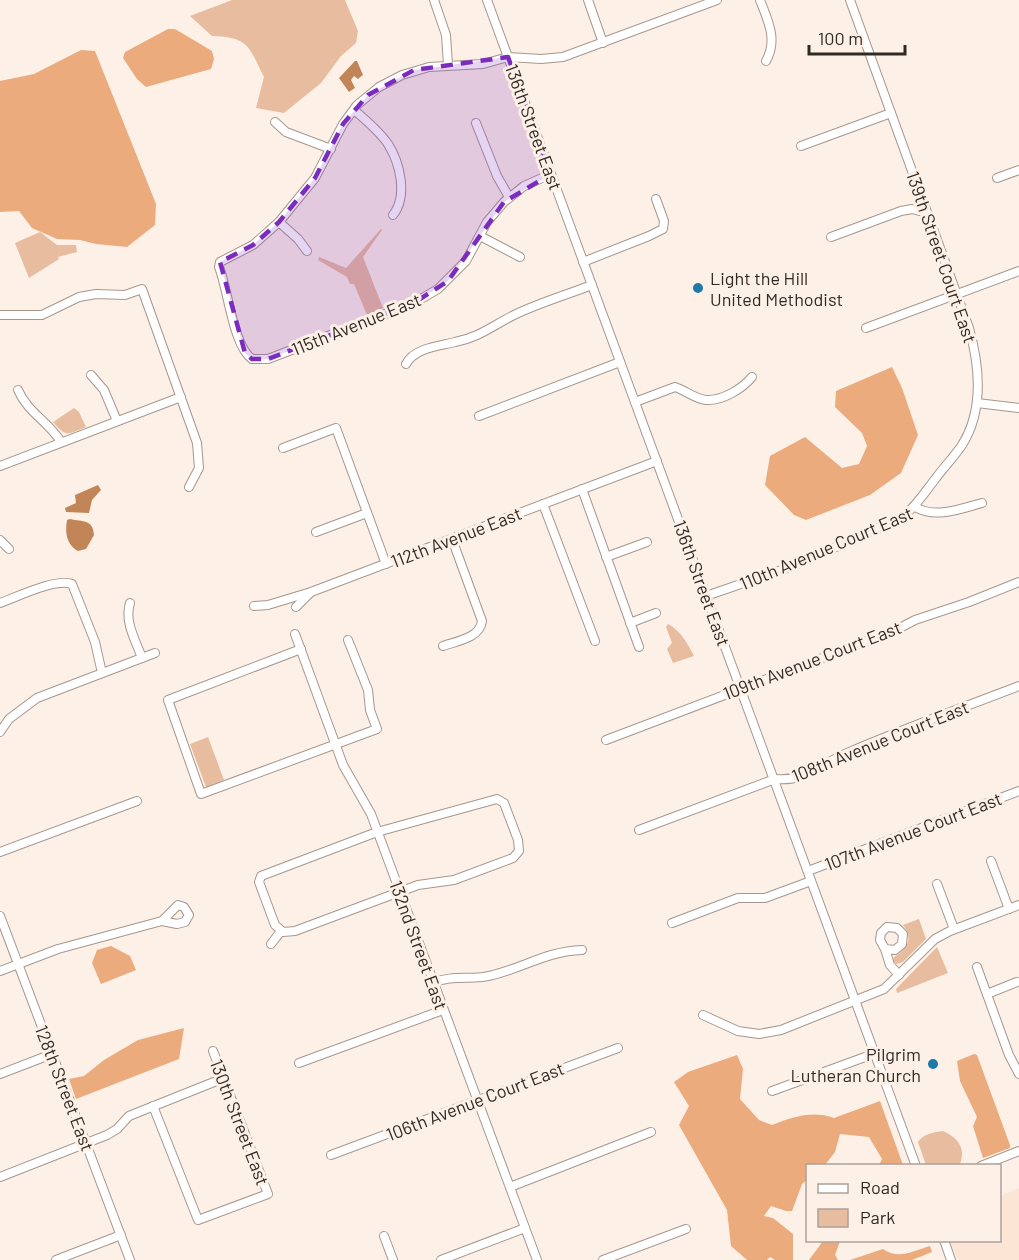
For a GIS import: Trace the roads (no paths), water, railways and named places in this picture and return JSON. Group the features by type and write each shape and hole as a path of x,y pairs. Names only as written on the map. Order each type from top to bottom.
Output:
{"street":[{"path":"434,0 446,35 448,65"},
{"name":"136th Street East","path":"487,0 915,1164"},
{"path":"588,0 603,43"},
{"path":"307,251 298,239 279,222 315,178 343,124 354,110 368,95 392,79 414,70 448,65 483,64 508,57 541,59 563,57 717,0"},
{"path":"760,0 772,43 766,61"},
{"name":"139th Street Court East","path":"850,0 957,294 974,346 978,372 977,403 971,427 961,446 915,507"},
{"path":"354,110 382,136 392,151 401,181 399,206 393,215"},
{"path":"801,146 891,113"},
{"path":"275,122 286,132 331,149"},
{"path":"476,123 497,176 509,197"},
{"path":"998,178 1019,170"},
{"name":"115th Avenue East","path":"279,222 253,245 220,262 219,267 245,353 252,359 268,359 427,296 457,272 469,256 491,216 509,197 533,181 551,174"},
{"path":"583,262 663,229 664,220 656,200"},
{"path":"831,237 901,211 912,209 927,213"},
{"path":"480,236 520,257"},
{"path":"866,328 1019,271"},
{"path":"406,364 409,358 434,346 474,336 516,314 592,285"},
{"path":"0,315 42,315 79,297 96,294 125,295 142,289 199,450 199,468 189,487"},
{"path":"479,416 620,362"},
{"path":"91,375 104,390 117,421"},
{"path":"635,402 675,387 702,399 710,399 734,392 747,384 752,377"},
{"path":"18,390 32,413 47,425 61,442"},
{"path":"0,466 181,397"},
{"path":"977,403 1019,408"},
{"path":"283,448 336,428 386,564"},
{"name":"112th Avenue East","path":"254,606 268,605 311,592 657,461"},
{"path":"582,489 639,647"},
{"name":"110th Avenue Court East","path":"706,596 793,566 832,547 895,522 915,507 927,513 936,513 982,503"},
{"path":"543,504 595,641"},
{"path":"316,532 367,513"},
{"path":"443,646 473,635 480,629 482,621 452,539"},
{"path":"0,540 9,549"},
{"path":"606,557 647,542"},
{"name":"109th Avenue Court East","path":"606,740 1019,582"},
{"path":"0,603 47,587 72,584 95,642 102,673"},
{"path":"296,607 311,592"},
{"path":"130,603 127,612 128,619 142,658"},
{"path":"630,623 656,613"},
{"name":"132nd Street East","path":"295,634 343,765 364,800 377,832 537,1260"},
{"path":"301,649 168,700 201,794 377,729 370,710 368,690 348,640"},
{"path":"0,732 9,719 37,698 155,653"},
{"name":"108th Avenue Court East","path":"639,830 775,779 784,780 806,775 845,753 1019,686"},
{"name":"107th Avenue Court East","path":"808,871 1019,791"},
{"path":"497,799 504,803 518,840 519,851 513,858 466,876 425,884 400,892 295,931 281,931 275,925 261,889 261,876 377,832 497,799"},
{"path":"0,852 136,801"},
{"path":"991,861 1009,909"},
{"name":"107th Avenue Court East","path":"672,923 738,898 765,898 811,880"},
{"path":"937,884 954,929"},
{"path":"703,1015 738,1031 759,1034 781,1030 884,989 935,939 954,929 1019,905"},
{"name":"128th Street East","path":"0,916 130,1260"},
{"path":"0,971 58,949 162,921"},
{"path":"271,944 281,931"},
{"path":"885,949 890,965 899,975"},
{"path":"433,983 444,978 491,976 562,951 582,951"},
{"path":"977,967 1009,1055 1019,1074"},
{"path":"987,994 1017,982"},
{"path":"299,1063 443,1010"},
{"name":"106th Avenue Court East","path":"331,1155 618,1048"},
{"name":"130th Street East","path":"153,1106 198,1220 268,1194 213,1051"},
{"path":"772,1091 876,1053"},
{"path":"0,1074 52,1054"},
{"path":"0,1177 117,1130 129,1116 224,1078"},
{"path":"510,1187 651,1132"},
{"path":"986,1164 1019,1151"},
{"path":"441,1260 525,1228"},
{"path":"603,1260 686,1229"},
{"path":"56,1260 121,1235"},
{"path":"384,1236 393,1260"},
{"path":"945,1242 951,1260"}],"place":[{"name":"Light the Hill United Methodist","path":"698,288"},
{"name":"Pilgrim Lutheran Church","path":"933,1064"}]}
